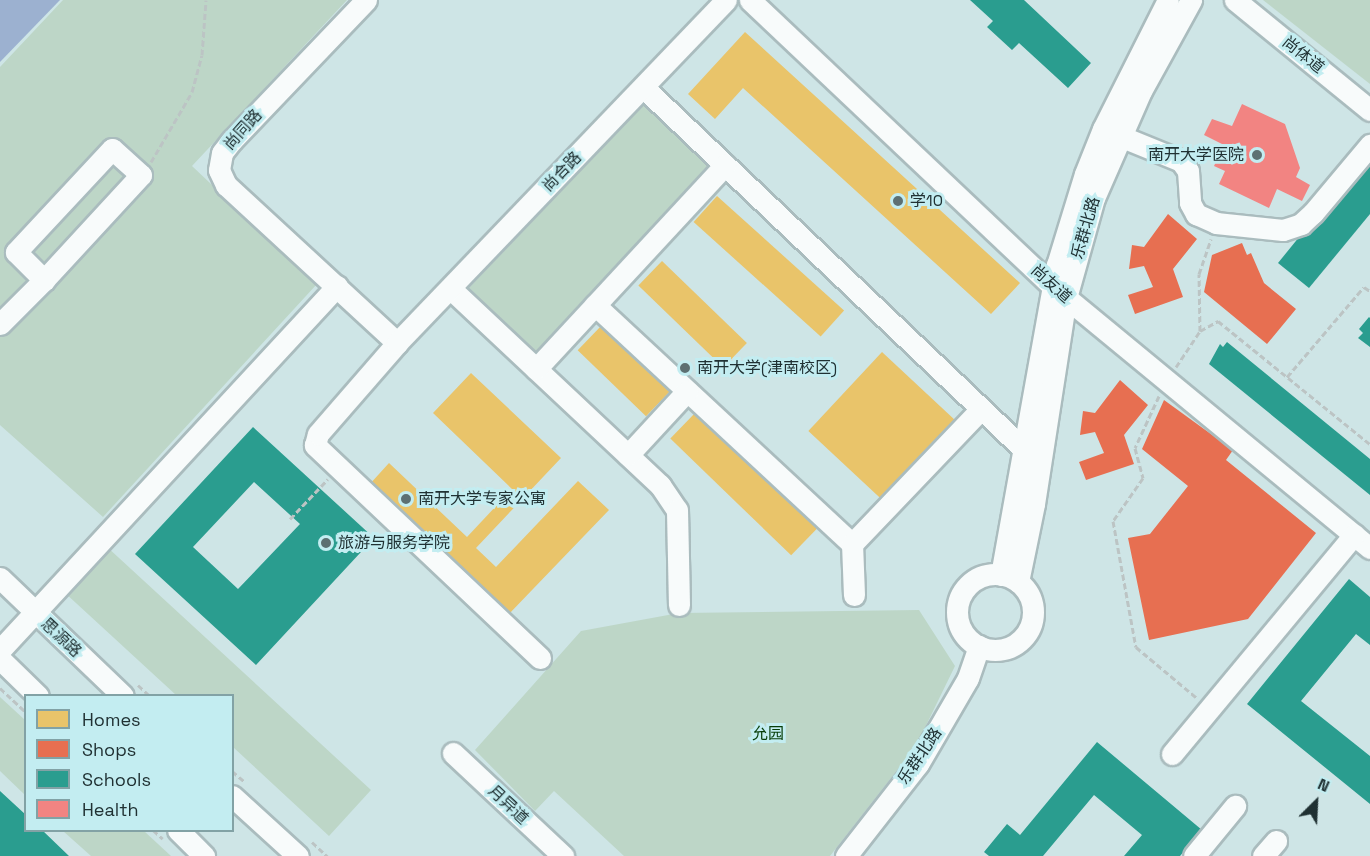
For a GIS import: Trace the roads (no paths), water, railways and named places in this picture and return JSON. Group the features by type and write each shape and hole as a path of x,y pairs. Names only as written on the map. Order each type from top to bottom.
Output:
{"street":[{"name":"尚同路","path":"366,0 232,140 222,153 219,170 226,185 397,343"},
{"name":"尚合路","path":"540,658 337,469 315,445 318,434 397,343 726,0"},
{"name":"尚友道","path":"750,0 1059,292 1370,548"},
{"name":"乐群北路","path":"1112,133 1168,0"},
{"name":"乐群北路","path":"1010,578 1033,458 1059,292 1085,174 1191,0"},
{"name":"尚体道","path":"1235,0 1370,110"},
{"path":"643,87 1033,458"},
{"path":"1112,133 1181,161 1188,171 1190,203 1196,214 1216,223 1282,230 1301,224 1370,145"},
{"path":"0,324 44,280 141,175 112,149 16,252 44,280"},
{"path":"536,369 726,165"},
{"path":"0,650 337,286"},
{"path":"451,289 660,485 677,510 679,605"},
{"path":"595,305 852,544 854,595"},
{"path":"628,455 687,391"},
{"path":"852,544 981,409"},
{"path":"1172,754 1354,535"},
{"name":"思源路","path":"0,578 121,694"},
{"path":"980,578 1010,578 1026,590 1033,612 1026,634 1010,647 989,650 979,646 963,632 959,602 963,592 980,578"},
{"name":"乐群北路","path":"846,856 918,764 957,698 979,646"},
{"path":"0,658 36,694"},
{"name":"月异道","path":"453,753 563,856"},
{"path":"234,798 298,856"},
{"path":"1194,856 1235,807"},
{"path":"179,832 204,856"}],"water":[{"path":"0,0 60,0 0,62"}],"place":[{"name":"南开大学医院","path":"1257,155"},
{"name":"学10","path":"898,201"},
{"name":"南开大学(津南校区)","path":"685,368"},
{"name":"南开大学专家公寓","path":"406,499"},
{"name":"旅游与服务学院","path":"326,543"}],"park label":[{"name":"允园","path":"768,734"}]}
